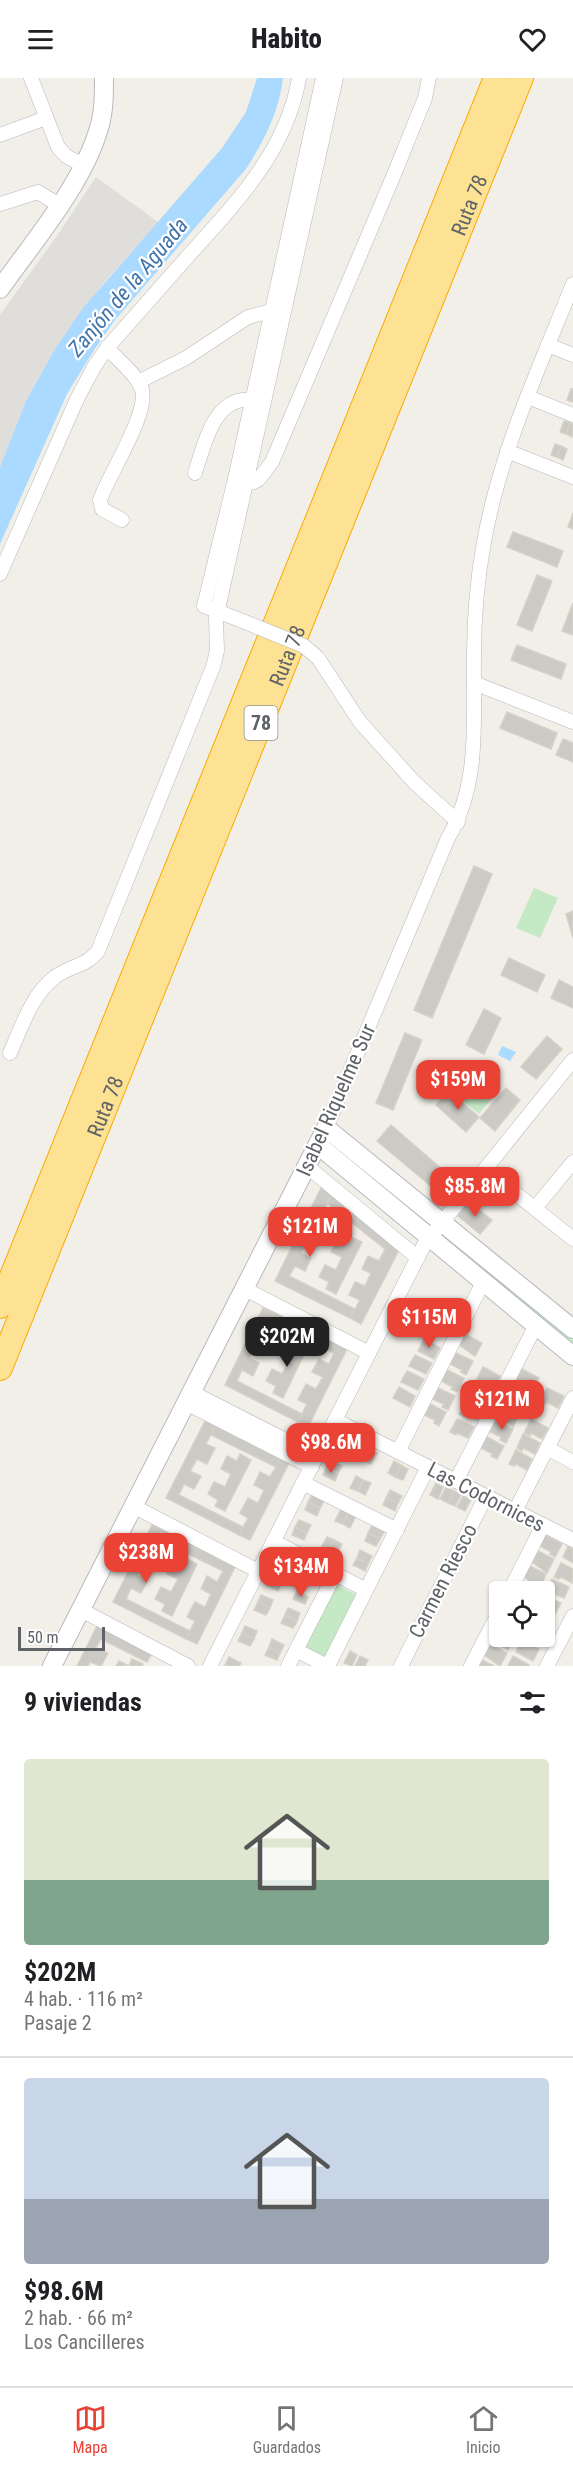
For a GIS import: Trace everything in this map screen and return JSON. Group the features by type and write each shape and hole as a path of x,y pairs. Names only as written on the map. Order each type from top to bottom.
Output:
{"highway":[{"name":"Ruta 78","path":"0,1306 496,78"},
{"name":"Ruta 78","path":"0,1368 521,78"}],"street":[{"path":"31,78 58,147 66,156 83,165"},
{"path":"0,288 59,205 83,165 99,127 104,101 104,78"},
{"path":"0,574 77,399 94,367 107,348 251,183 284,130 294,105 299,78"},
{"path":"320,124 323,78"},
{"path":"336,78 320,124 240,480 204,606 304,646 318,658 360,722 415,783 458,822"},
{"path":"240,480 254,483 272,462 397,167 425,98 429,78"},
{"path":"0,135 46,118"},
{"path":"0,204 38,192 59,205"},
{"name":"Isabel Riquelme Sur","path":"52,1666 308,1167 448,838 458,822 470,781 474,742 475,617 484,540 507,451 572,290"},
{"path":"10,1053 33,1002 43,988 56,976 90,959 101,945 213,667 216,651 215,624 240,480 251,400 267,356 271,311 280,297"},
{"path":"138,382 186,358 248,317 271,311"},
{"path":"548,345 573,355"},
{"path":"107,348 138,382 143,397 141,410 100,500 104,510 122,520"},
{"path":"528,397 573,415"},
{"path":"195,473 220,412 232,401 251,400"},
{"path":"507,451 573,477"},
{"path":"474,683 573,722"},
{"path":"210,1666 418,1257 441,1223 485,1169 543,1087 573,1060"},
{"path":"326,1128 573,1329"},
{"path":"318,1145 573,1356"},
{"path":"535,1208 573,1162"},
{"path":"308,1167 418,1257"},
{"path":"485,1169 573,1239"},
{"path":"398,1452 483,1282"},
{"path":"245,1289 369,1353"},
{"path":"456,1481 536,1325"},
{"path":"189,1397 314,1462"},
{"path":"515,1511 573,1398"},
{"name":"Las Codornices","path":"335,1420 573,1540"},
{"path":"547,1448 573,1461"},
{"path":"296,1650 327,1666 428,1467"},
{"path":"303,1483 397,1530"},
{"name":"Carmen Riesco","path":"401,1666 486,1496"},
{"path":"133,1506 258,1570"},
{"path":"515,1581 543,1525"},
{"path":"273,1541 366,1590"},
{"path":"288,1666 335,1574"},
{"path":"81,1610 188,1666"},
{"path":"547,1666 573,1616"},
{"path":"471,1666 489,1631"}],"shaded area":[{"path":"96,177 158,222 102,285 55,349 26,401 0,467 0,315"}],"green space":[{"path":"534,888 558,898 540,938 516,928"},
{"path":"450,1071 498,1090 479,1114 444,1086"},
{"path":"443,1230 573,1338 573,1352 436,1239"},
{"path":"337,1585 359,1596 327,1659 305,1648"}],"water":[{"name":"Zanjón de la Aguada","path":"257,78 283,78 278,103 259,148 246,169 115,320 94,350 67,394 0,544 0,467 26,401 55,349 83,308 222,148 246,112"},
{"path":"502,1046 516,1052 510,1061 498,1055"}],"building":[{"path":"573,389 573,402 567,400"},
{"path":"564,421 570,423 566,434 560,432"},
{"path":"570,423 573,424 572,437 566,434"},
{"path":"555,444 561,446 557,457 551,455"},
{"path":"561,446 567,449 563,460 557,457"},
{"path":"573,513 573,529 568,527"},
{"path":"513,532 563,551 557,567 507,547"},
{"path":"537,575 552,581 532,631 517,625"},
{"path":"573,603 573,635 562,631"},
{"path":"517,645 566,664 561,679 511,660"},
{"path":"507,712 557,733 551,749 500,728"},
{"path":"563,739 573,743 573,762 556,755"},
{"path":"474,866 492,874 432,1018 414,1010"},
{"path":"573,911 573,938 566,914"},
{"path":"509,958 545,975 537,992 501,975"},
{"path":"559,980 573,987 573,1008 551,998"},
{"path":"484,1009 501,1018 484,1054 466,1045"},
{"path":"405,1033 422,1040 393,1110 376,1103"},
{"path":"547,1036 562,1049 536,1079 521,1067"},
{"path":"506,1088 520,1100 495,1131 480,1118"},
{"path":"449,1091 479,1117 466,1132 436,1105"},
{"path":"391,1125 451,1177 438,1192 377,1141"},
{"path":"321,1188 332,1194 316,1226 325,1231 317,1245 307,1240 301,1253 311,1258 305,1271 295,1266 289,1276 355,1309 350,1318 275,1281"},
{"path":"332,1194 401,1246 361,1324 350,1318 360,1300 349,1295 355,1282 365,1286 371,1273 362,1269 368,1256 379,1261 385,1249 327,1203"},
{"path":"469,1202 492,1220 480,1234 458,1216"},
{"path":"351,1237 362,1242 336,1294 326,1289 329,1282 319,1277 325,1265 336,1270 342,1257 331,1252 338,1239 348,1244"},
{"path":"263,1308 274,1313 265,1330 273,1335 265,1350 255,1345 249,1358 259,1363 253,1376 242,1370 237,1381 302,1414 298,1422 225,1385"},
{"path":"274,1313 347,1349 308,1427 298,1422 307,1404 298,1400 306,1384 316,1389 323,1377 312,1372 319,1359 329,1364 334,1353 270,1321"},
{"path":"465,1334 482,1343 475,1356 459,1345"},
{"path":"424,1339 440,1348 434,1359 418,1351"},
{"path":"298,1341 308,1346 283,1398 273,1393 276,1386 266,1381 272,1369 282,1374 289,1361 278,1355 284,1343 294,1348"},
{"path":"456,1353 473,1361 466,1375 461,1372 462,1370 450,1364"},
{"path":"415,1355 432,1363 426,1374 409,1366"},
{"path":"483,1367 500,1376 494,1387 483,1381 482,1383 476,1381"},
{"path":"522,1369 539,1378 532,1391 516,1380"},
{"path":"447,1370 464,1378 457,1392 451,1389 453,1387 441,1381"},
{"path":"407,1371 424,1379 418,1390 401,1382"},
{"path":"475,1384 492,1392 486,1403 475,1397 473,1400 468,1397"},
{"path":"399,1387 415,1396 410,1407 393,1398"},
{"path":"438,1388 455,1396 448,1410 442,1407 444,1404 432,1399"},
{"path":"547,1388 564,1396 558,1408 547,1402 546,1404 540,1402"},
{"path":"512,1389 529,1397 522,1411 507,1400"},
{"path":"466,1401 483,1409 477,1420 459,1414"},
{"path":"430,1404 446,1412 439,1426 434,1423 435,1420 424,1415"},
{"path":"503,1405 520,1413 513,1427 498,1416"},
{"path":"457,1419 474,1427 468,1438 450,1432"},
{"path":"531,1419 548,1428 542,1439 531,1433 530,1436 524,1433"},
{"path":"496,1420 513,1429 506,1443 500,1440 501,1437 490,1432"},
{"path":"205,1421 215,1426 206,1444 215,1448 207,1464 197,1459 190,1471 201,1476 194,1489 184,1484 179,1495 243,1527 239,1535 166,1498"},
{"path":"215,1426 289,1463 250,1540 239,1535 248,1518 240,1513 248,1498 258,1503 264,1490 254,1485 260,1472 270,1477 276,1467 211,1435"},
{"path":"338,1433 345,1437 339,1449 332,1445"},
{"path":"523,1434 540,1443 535,1454 523,1448 522,1451 517,1448"},
{"path":"345,1437 352,1440 347,1452 339,1449"},
{"path":"487,1437 504,1446 497,1459 491,1456 493,1454 481,1448"},
{"path":"363,1445 370,1449 364,1461 357,1457"},
{"path":"370,1449 377,1453 371,1464 364,1461"},
{"path":"516,1450 532,1459 527,1470 516,1464 514,1466 509,1464"},
{"path":"240,1454 251,1460 225,1511 215,1506 218,1500 208,1494 214,1482 225,1487 231,1474 221,1469 227,1456 237,1461"},
{"path":"330,1460 342,1466 338,1473 326,1468"},
{"path":"394,1461 401,1465 395,1477 388,1473"},
{"path":"401,1465 408,1469 403,1480 395,1477"},
{"path":"326,1468 338,1473 335,1481 323,1475"},
{"path":"356,1476 363,1480 358,1491 350,1488"},
{"path":"363,1480 371,1483 365,1495 358,1491"},
{"path":"436,1483 443,1487 438,1499 430,1495"},
{"path":"446,1487 454,1491 448,1503 440,1499"},
{"path":"390,1490 402,1496 398,1503 386,1498"},
{"path":"454,1491 461,1495 455,1506 448,1503"},
{"path":"312,1495 324,1501 320,1508 308,1502"},
{"path":"463,1496 471,1500 465,1511 457,1507"},
{"path":"386,1498 398,1503 395,1511 383,1505"},
{"path":"308,1502 320,1508 317,1516 305,1510"},
{"path":"341,1509 349,1512 343,1524 335,1521"},
{"path":"349,1512 356,1516 350,1528 343,1524"},
{"path":"299,1520 311,1525 307,1533 295,1527"},
{"path":"152,1525 162,1530 153,1548 161,1552 154,1568 144,1563 137,1575 148,1580 141,1593 131,1588 126,1599 190,1631 186,1639 113,1602"},
{"path":"372,1526 384,1532 380,1539 368,1533"},
{"path":"295,1527 307,1533 304,1540 292,1535"},
{"path":"162,1530 235,1567 197,1644 186,1639 195,1621 187,1617 195,1602 205,1607 211,1594 201,1589 207,1576 217,1582 223,1571 158,1539"},
{"path":"368,1533 380,1539 376,1546 365,1541"},
{"path":"545,1535 562,1544 555,1557 540,1546"},
{"path":"327,1537 334,1540 329,1552 321,1548"},
{"path":"334,1540 342,1544 336,1556 329,1552"},
{"path":"568,1546 573,1549 573,1563 563,1557"},
{"path":"360,1550 372,1556 368,1564 357,1558"},
{"path":"538,1551 554,1559 547,1573 532,1562"},
{"path":"281,1553 288,1557 283,1569 275,1565"},
{"path":"288,1557 296,1561 290,1572 283,1569"},
{"path":"357,1558 368,1564 365,1571 353,1565"},
{"path":"187,1559 197,1564 172,1616 162,1611 165,1604 155,1599 161,1587 171,1592 178,1579 167,1574 173,1561 183,1566"},
{"path":"561,1563 573,1569 572,1583 561,1577 559,1579 554,1577"},
{"path":"306,1566 313,1570 308,1582 300,1578"},
{"path":"530,1566 546,1574 543,1581 530,1581 524,1577"},
{"path":"313,1570 321,1574 315,1585 308,1582"},
{"path":"270,1578 282,1583 278,1591 266,1585"},
{"path":"552,1579 569,1587 564,1598 555,1594 555,1581 551,1581"},
{"path":"297,1591 308,1597 305,1604 293,1599"},
{"path":"261,1595 273,1600 270,1608 258,1602"},
{"path":"555,1600 561,1603 555,1614"},
{"path":"258,1602 270,1608 266,1615 254,1610"},
{"path":"288,1608 300,1613 297,1621 285,1615"},
{"path":"285,1615 297,1621 293,1628 281,1623"},
{"path":"97,1626 152,1653 147,1662 101,1639 96,1648 108,1653 101,1666 90,1662 88,1666 77,1666"},
{"path":"245,1626 257,1631 254,1639 242,1633"},
{"path":"242,1633 254,1639 250,1646 238,1641"},
{"path":"272,1639 284,1645 280,1653 269,1647"},
{"path":"489,1646 507,1653 500,1666 484,1655"},
{"path":"269,1647 280,1653 277,1660 265,1655"},
{"path":"518,1647 539,1649 533,1661 516,1652"},
{"path":"350,1651 357,1655 352,1666 344,1663"},
{"path":"360,1656 368,1660 365,1666 355,1666"},
{"path":"513,1656 529,1665 529,1666 508,1666"},
{"path":"229,1657 241,1663 239,1666 225,1665"},
{"path":"132,1659 143,1664 142,1666 129,1666"},
{"path":"482,1660 494,1666 479,1666"},
{"path":"119,1661 129,1666 116,1666"}]}
